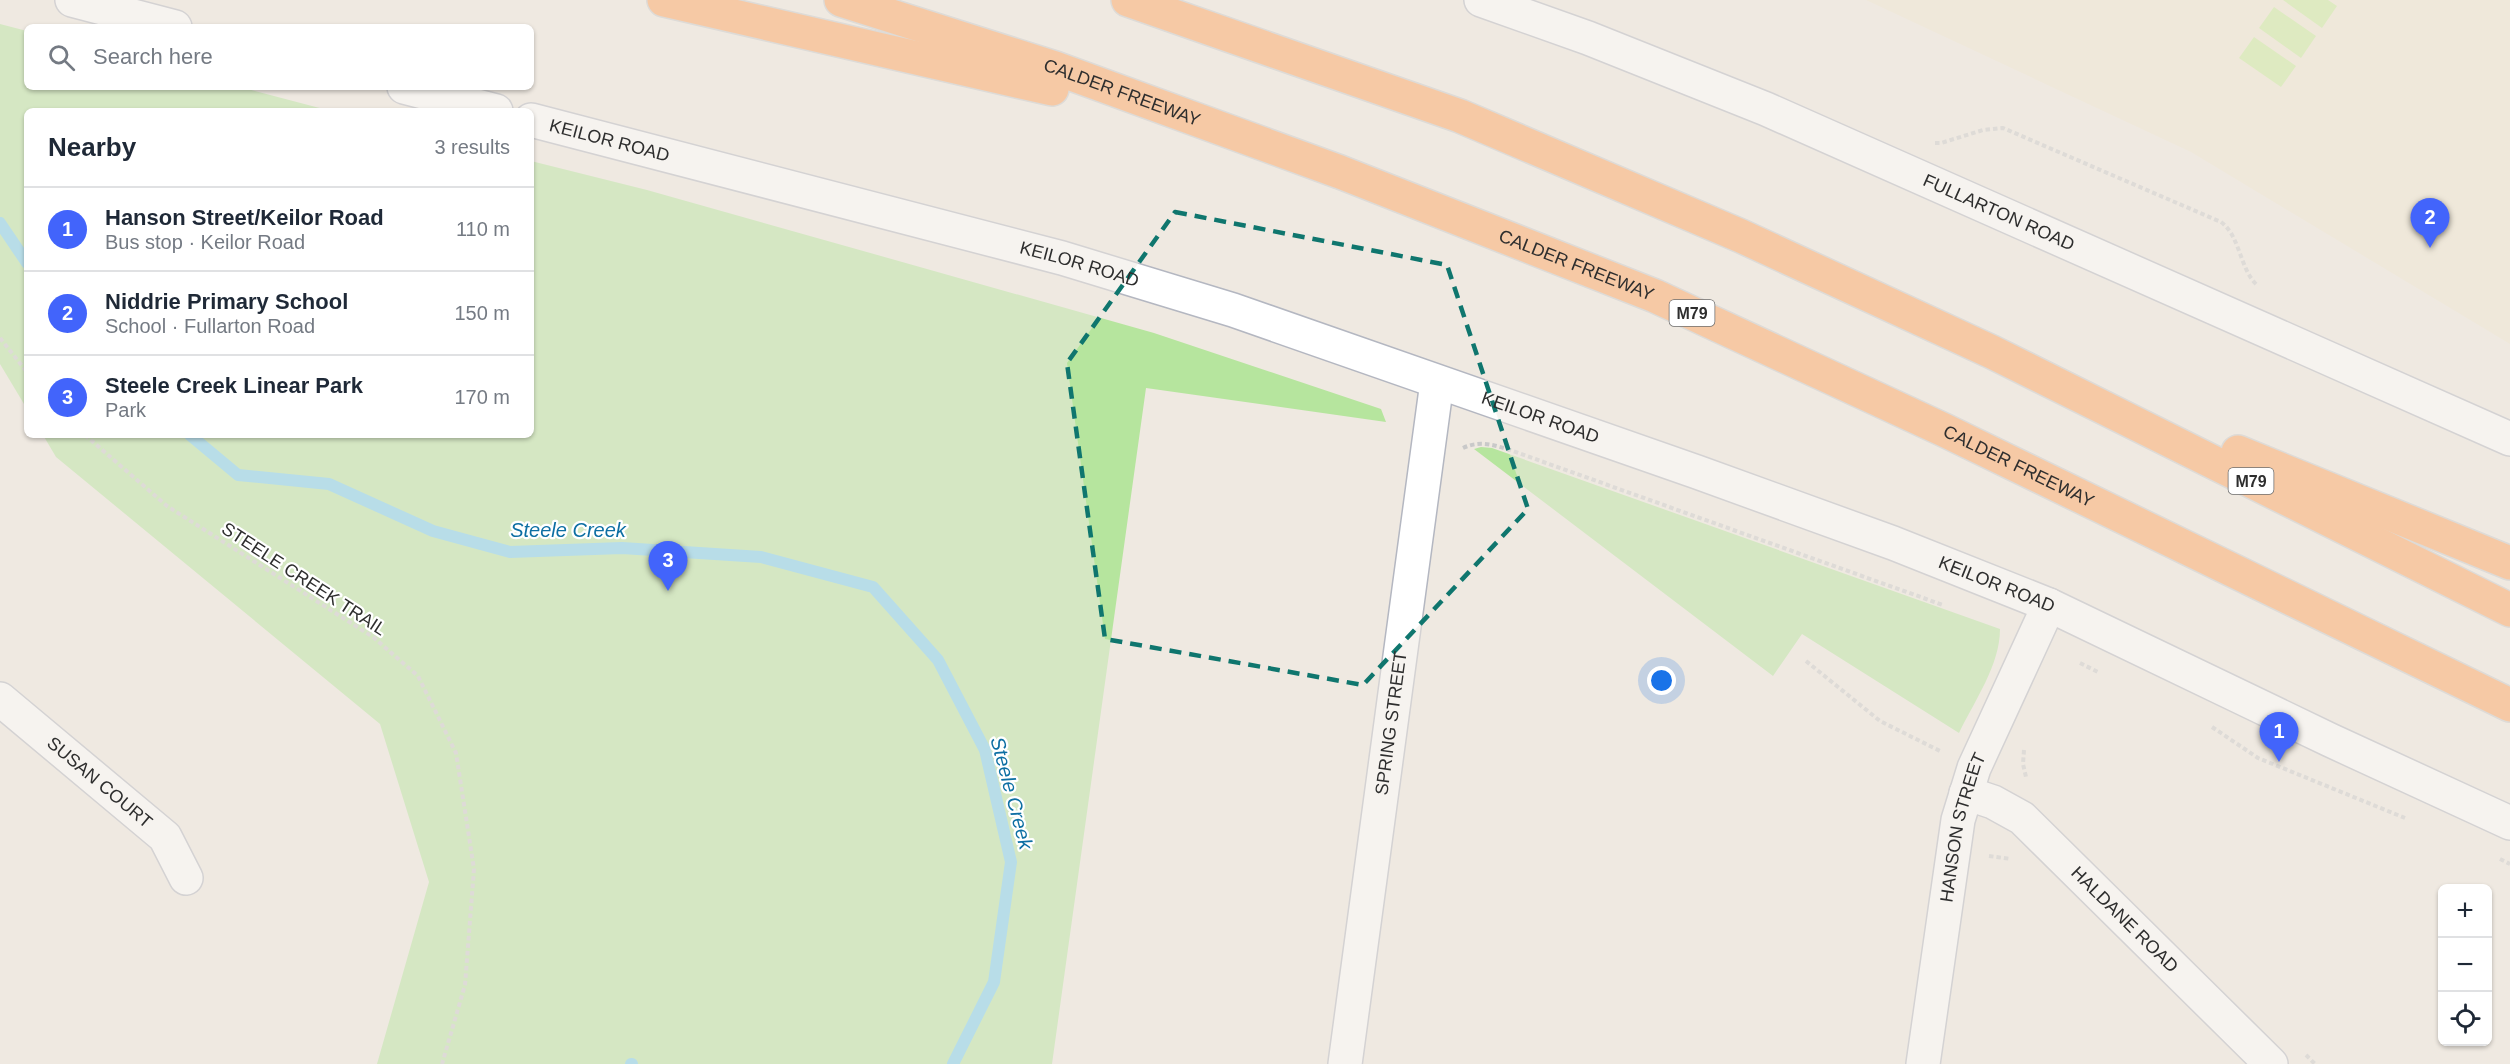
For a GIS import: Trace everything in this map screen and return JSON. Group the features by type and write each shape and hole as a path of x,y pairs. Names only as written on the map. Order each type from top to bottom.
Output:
{"highway":[{"path":"664,0 1025,82 1340,171"},
{"name":"CALDER FREEWAY","path":"841,0 1055,68 1340,171 1655,296 1944,430 2510,705"},
{"name":"M79","path":"1128,0 1460,116 1741,236 1992,352 2510,610"},
{"path":"1199,0 1460,116"},
{"path":"1992,352 2510,563"}],"main road":[{"path":"72,0 164,24"},
{"name":"FULLARTON ROAD","path":"1481,0 1588,38 1766,109 2510,439"},
{"path":"415,90 484,108"},
{"name":"KEILOR ROAD","path":"534,121 1062,258 1233,310 1893,543 2049,605 2330,740 2510,823"},
{"name":"SPRING STREET","path":"1345,1064 1437,382"},
{"name":"HANSON STREET","path":"1923,1064 1952,849 1970,780 2049,605"},
{"name":"SUSAN COURT","path":"0,699 165,837 186,878"},
{"name":"HALDANE ROAD","path":"1970,780 1992,802 2022,818 2271,1064"}],"path":[{"path":"1932,142 1941,143 1983,130 2003,128 2221,222 2228,227 2249,275 2263,289"},
{"path":"0,338 24,368"},
{"name":"STEELE CREEK TRAIL","path":"88,438 167,506 374,637 418,676 456,753 474,869 465,985 442,1064"},
{"path":"1429,443 1455,451 1472,444 1485,443 1510,450 1945,606"},
{"path":"2034,638 2105,676"},
{"path":"1806,661 1880,721 1970,780"},
{"path":"2207,724 2258,758 2409,819"},
{"path":"2027,741 2023,764 2029,781"},
{"path":"1986,867 1988,855 2023,861"},
{"path":"2491,855 2510,864"},
{"path":"2298,1047 2315,1064"}],"highlighted area":[{"path":"1175,212 1447,265 1528,509 1363,685 1105,639 1067,363"}],"shaded area":[{"path":"1866,0 2510,0 2510,344 2191,152"}],"green space":[{"path":"2283,0 2328,0 2337,6 2322,28"},
{"path":"2274,7 2316,36 2301,58 2259,28"},
{"path":"0,24 24,30 24,90 251,90 320,108 24,108 24,404 0,364"},
{"path":"2254,37 2296,66 2281,87 2239,58"},
{"path":"534,162 647,190 1154,333 1381,409 1386,422 1146,388 1052,1064 377,1064 429,882 380,724 56,457 45,438 534,438"},
{"path":"1492,448 2000,629 1996,656 1991,669 1959,733 1802,634 1773,676 1474,449"}],"waterway":[{"name":"Steele Creek","path":"0,223 24,259"},
{"name":"Steele Creek","path":"194,438 238,475 329,484 433,531 510,552 622,548 761,557 873,587 938,660 985,750 1011,862 994,982 953,1064"}],"place":[{"name":"Niddrie Primary School","path":"2430,248"},
{"name":"Steele Creek Linear Park","path":"668,591"},
{"name":"Hanson Street/Keilor Road","path":"2279,762"}]}
